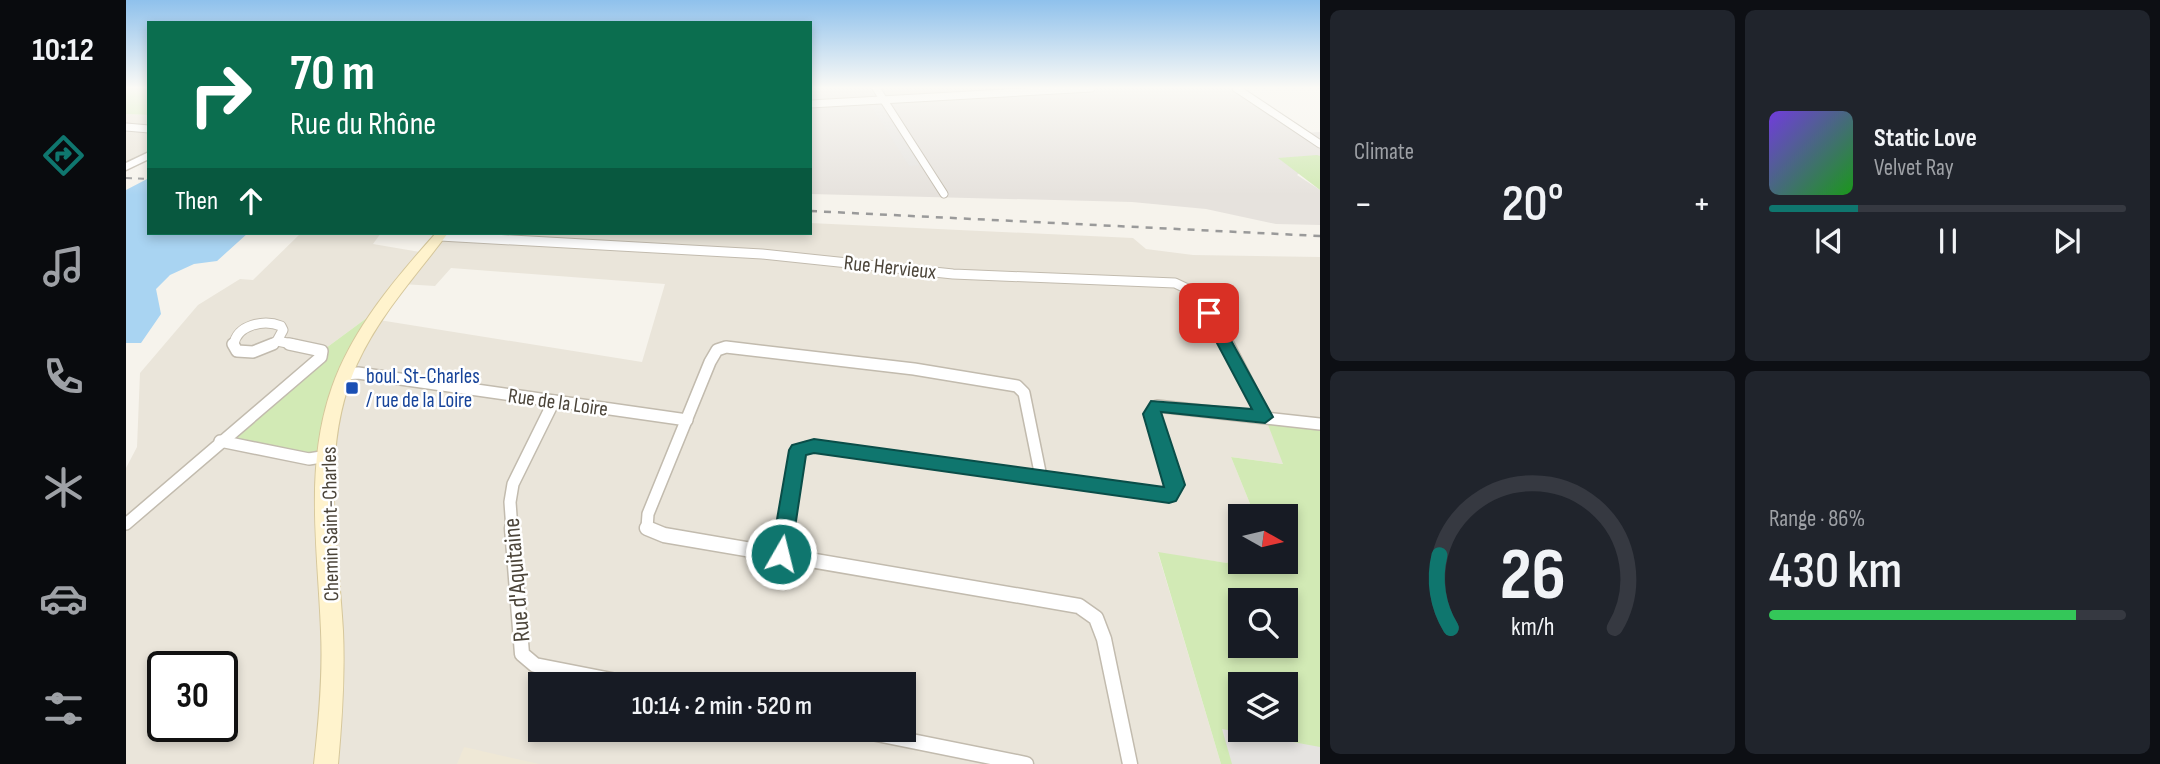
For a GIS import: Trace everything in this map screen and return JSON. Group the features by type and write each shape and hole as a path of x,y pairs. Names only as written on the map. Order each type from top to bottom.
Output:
{"main road":[{"name":"Chemin Saint-Charles","path":"326,764 332,653 327,456 332,419 345,374 384,301 440,235"}],"street":[{"path":"899,124 944,194"},
{"path":"1289,124 1320,144"},
{"path":"126,127 147,130"},
{"path":"126,167 147,156"},
{"name":"Rue Hervieux","path":"457,235 762,254 953,274 1175,283 1188,287 1197,295 1232,351 1265,417"},
{"path":"126,524 219,441 321,357 322,351 278,341 265,349 249,353 237,351 233,343 246,329 271,322 281,326 282,335 278,341"},
{"path":"1041,477 1024,393 1017,386 836,359 726,347 717,350 710,362 648,513 646,528 664,535 1079,606 1096,618 1104,639 1130,764"},
{"name":"Rue de la Loire","path":"345,374 358,373 687,420"},
{"name":"Rue d'Aquitaine","path":"554,401 513,484 510,502 522,654 535,665 571,672"},
{"path":"781,554 798,450 814,446 1169,495 1175,485 1151,414 1157,405 1320,424"},
{"path":"219,441 309,459 327,456"},
{"path":"916,742 1026,764"}],"shaded area":[{"path":"126,124 147,124 147,152 126,164"},
{"path":"812,124 1289,124 1303,133 1320,132 1320,156 1297,175 1320,190 1320,225 1276,224 1206,209 1132,202 812,194"},
{"path":"882,124 895,124 922,165 909,166"},
{"path":"812,223 1133,238 1146,249 1193,255 1320,257 1320,424 1266,417 1284,464 1231,457 1250,504 1228,504 1227,563 1158,553 1221,764 126,764 126,468 137,447 140,373 198,305 240,279 253,280 299,235 380,235 373,244 420,252 387,293 383,306 322,351 321,357 220,440 306,456 327,456 332,455 350,370 379,320 642,362 665,284 451,268 435,286 402,284 444,235 812,235"},
{"path":"1222,729 1228,730 1228,742 1293,742 1320,747 1320,764 1232,764"},
{"path":"464,747 539,764 457,764"}],"green space":[{"path":"1317,155 1320,156 1320,190 1278,158"},
{"path":"383,306 349,375 332,455 306,456 220,441 322,351"},
{"path":"1265,417 1320,424 1320,764 1221,764 1158,552 1228,562 1228,574 1298,574 1298,504 1250,504 1231,457 1283,464"}],"water":[{"path":"147,179 147,235 246,235 217,261 194,264 170,275 156,289 161,314 141,343 126,343 126,190"}],"railway":[{"path":"126,178 147,179"},
{"path":"812,211 1320,236"}],"place":[{"name":"boul. St-Charles / rue de la Loire","path":"352,388"}],"route":[{"path":"781,554 793,467 798,450 814,446 1145,494 1169,495 1175,485 1151,414 1157,405 1265,417 1232,351 1209,313"}]}
